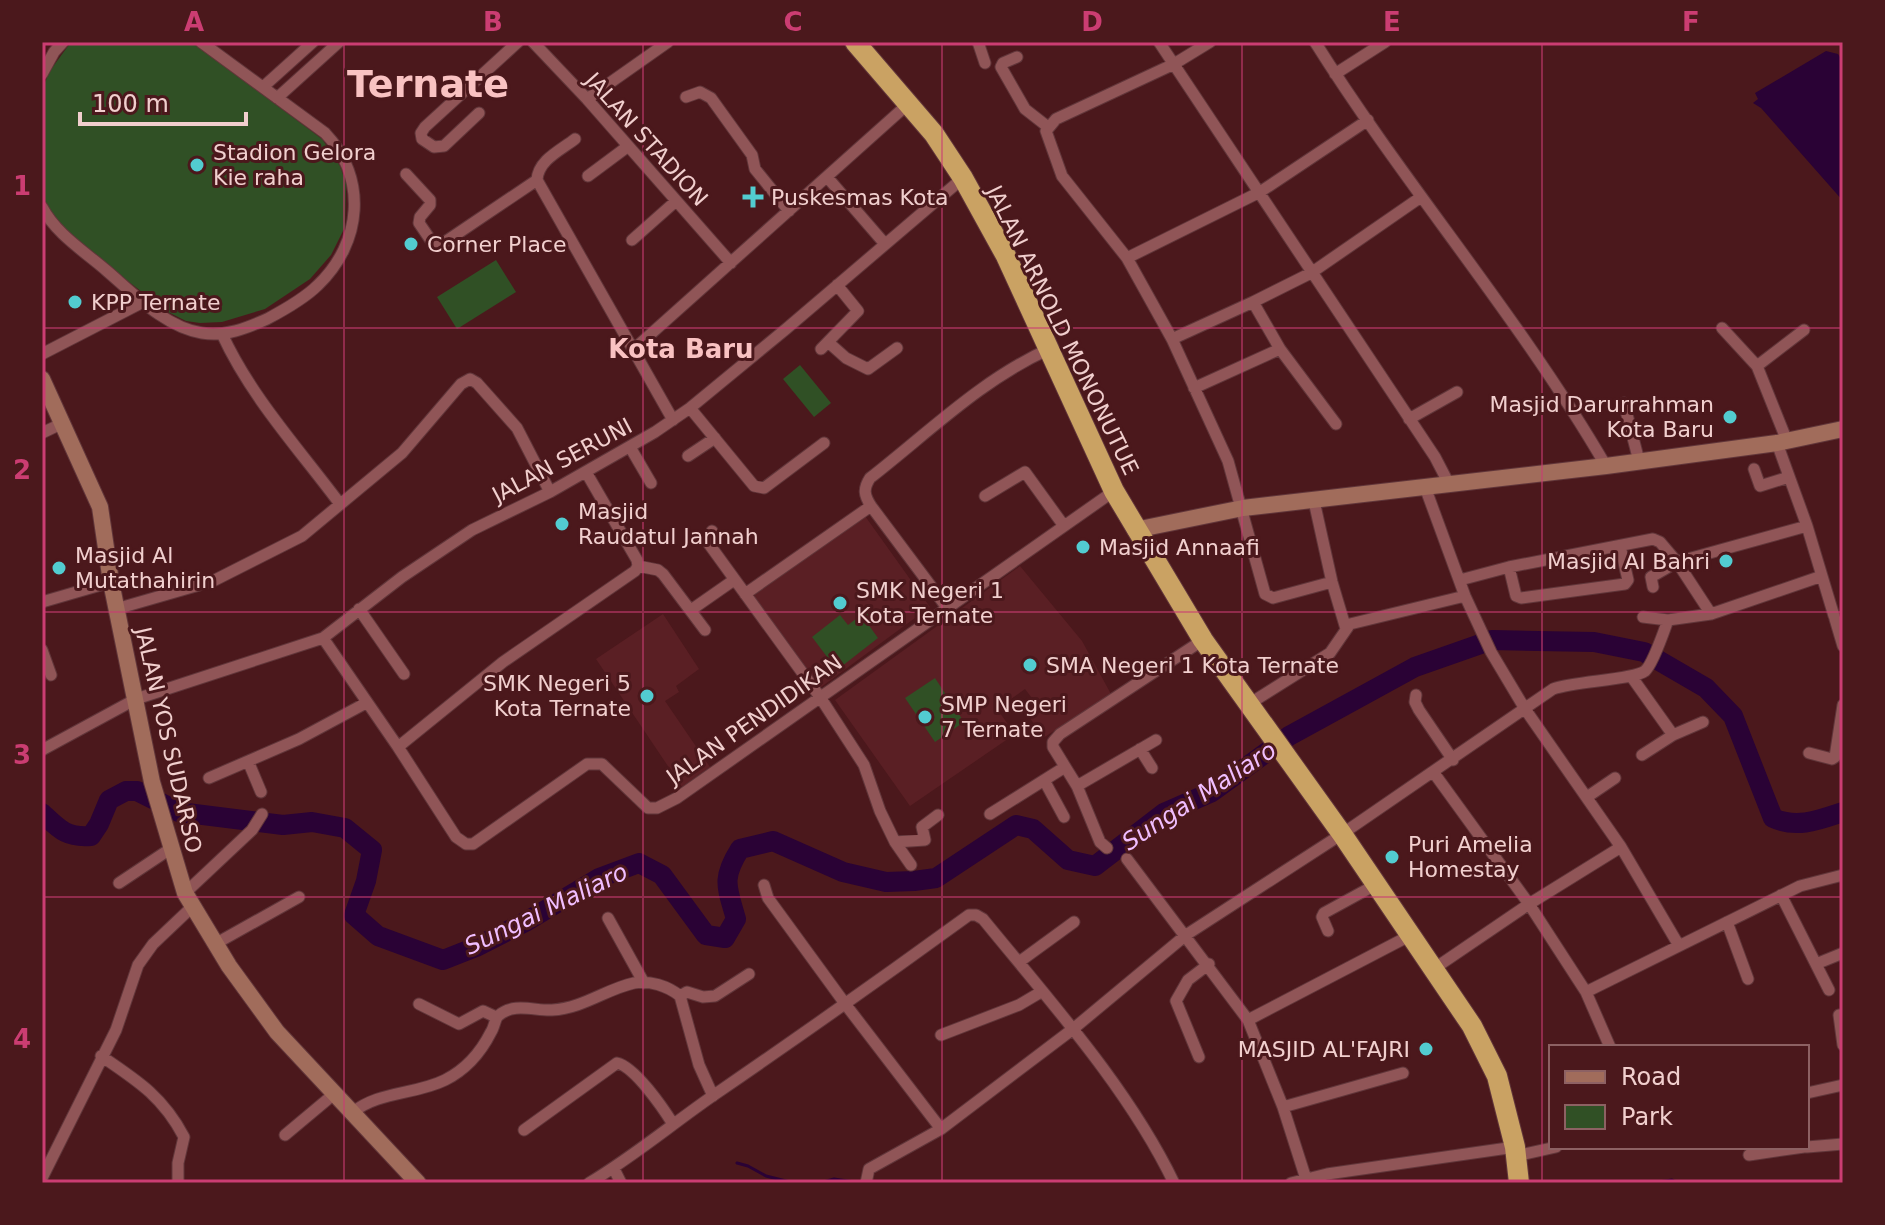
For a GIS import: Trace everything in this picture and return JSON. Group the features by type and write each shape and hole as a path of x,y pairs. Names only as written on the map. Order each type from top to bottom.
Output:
{"highway":[{"name":"JALAN ARNOLD MONONUTUE","path":"855,42 934,134 963,178 1006,256 1114,491 1203,640 1435,968 1487,1052 1497,1076 1519,1183"}],"street":[{"path":"42,74 63,42"},
{"path":"42,207 70,241 143,302 185,329 204,334 222,334 263,321 317,286 339,260 353,229 354,195 346,161 325,133 201,42"},
{"path":"263,87 313,42"},
{"path":"277,98 339,42"},
{"path":"479,113 444,146 434,147 422,139 421,133 425,127 518,42"},
{"name":"JALAN STADION","path":"533,42 731,263"},
{"path":"587,99 668,42"},
{"path":"963,46 977,42 985,63"},
{"path":"1159,42 1449,484"},
{"path":"1210,42 1174,64 1056,119 1048,127 1046,136 1062,176 1127,258 1172,339 1228,461 1263,590 1273,598 1332,582"},
{"path":"1315,42 1566,401 1606,466"},
{"path":"1335,74 1385,42"},
{"path":"1017,57 1001,67 1025,109 1048,127"},
{"path":"686,97 700,92 711,98 752,155 755,169 789,211"},
{"path":"634,349 908,104"},
{"path":"1127,258 1260,192 1368,120"},
{"path":"575,139 544,162 537,180 673,420"},
{"path":"588,176 627,147"},
{"path":"406,174 430,200 419,223 434,245 439,246 537,180"},
{"path":"827,177 885,244"},
{"name":"JALAN SERUNI","path":"42,750 136,699 323,638 472,530 586,472 690,408 963,178"},
{"path":"1172,339 1311,273 1421,197"},
{"path":"632,240 676,201"},
{"path":"837,285 858,311 824,346 868,369 897,348"},
{"path":"42,354 143,302"},
{"path":"1253,302 1280,349 1336,424"},
{"path":"1722,328 1757,366 1843,646"},
{"path":"1757,366 1804,330"},
{"path":"222,334 258,396 340,504"},
{"path":"948,609 871,506 864,490 870,478 992,379 1049,349"},
{"path":"1194,388 1280,349"},
{"name":"JALAN YOS SUDARSO","path":"42,379 100,507 116,609 152,782 188,900 249,996 277,1032 418,1183"},
{"path":"116,609 185,590 236,570 302,536 402,453 461,384 470,379 517,428 550,492"},
{"path":"1409,419 1457,392"},
{"path":"1624,403 1639,461"},
{"path":"690,408 754,486 759,488 764,488 824,443"},
{"path":"42,433 63,423"},
{"path":"1135,530 1243,508 1606,466 1782,442 1843,429"},
{"path":"688,456 715,438"},
{"path":"630,447 651,483"},
{"path":"1754,469 1760,486 1789,477"},
{"path":"586,472 617,523 638,566"},
{"path":"985,496 1025,472 1064,526"},
{"path":"1425,487 1465,596 1491,652 1525,709 1621,847 1678,944"},
{"name":"JALAN PENDIDIKAN","path":"323,638 456,837 466,844 473,844 581,768 595,762 602,764 644,805 657,808 677,798 1114,491"},
{"path":"1314,501 1346,629"},
{"path":"745,594 871,506"},
{"path":"1653,587 1651,577 1677,562 1807,526"},
{"path":"712,531 709,544 820,697 864,765 895,842 911,865"},
{"path":"1460,580 1509,567 1656,540 1677,562 1711,614"},
{"path":"1509,567 1516,596 1521,598 1625,584 1628,580 1620,546"},
{"path":"638,566 658,570 705,630"},
{"path":"398,747 503,662 638,566"},
{"path":"1643,617 1668,620 1711,614 1822,576"},
{"path":"691,610 734,580"},
{"path":"42,602 111,582"},
{"path":"1249,704 1330,653 1353,623 1465,596"},
{"path":"359,609 404,674"},
{"path":"866,1178 878,1163 941,1129 1073,1029 1186,935 1434,773 1525,709 1563,685 1642,673 1649,665 1668,620"},
{"path":"1107,848 1100,842 1077,786 1053,747 1055,738 1203,640"},
{"path":"42,650 51,675"},
{"path":"1631,676 1673,735"},
{"path":"1416,695 1419,710 1453,760"},
{"path":"209,778 299,739 366,703"},
{"path":"1809,753 1832,759 1835,757 1843,705"},
{"path":"1642,755 1673,735 1703,722"},
{"path":"1077,786 1156,740"},
{"path":"1140,749 1152,768"},
{"path":"248,761 261,792"},
{"path":"990,814 1065,767"},
{"path":"1434,773 1529,904 1586,992 1609,1045"},
{"path":"1587,797 1615,778"},
{"path":"1044,780 1064,817"},
{"path":"42,1178 121,1017 138,965 188,900 252,830 262,814"},
{"path":"895,842 925,840 922,827 938,815"},
{"path":"1435,968 1621,847"},
{"path":"119,883 170,849"},
{"path":"1127,859 1209,964 1248,1020 1283,1107 1306,1179"},
{"path":"1586,992 1781,895 1816,880 1843,875"},
{"path":"1328,931 1322,917 1324,913 1377,884"},
{"path":"764,885 768,898 941,1129"},
{"path":"1781,895 1829,990"},
{"path":"215,944 299,897"},
{"path":"589,1183 614,1169 969,915 976,915 983,919 1073,1029 1163,1159 1174,1183"},
{"path":"608,918 644,983"},
{"path":"1019,962 1074,922"},
{"path":"1727,922 1748,979"},
{"path":"1248,1020 1411,935"},
{"path":"1816,964 1843,953"},
{"path":"1199,1057 1176,1001 1188,980 1209,964"},
{"path":"680,996 687,992 703,997 715,996 749,974"},
{"path":"419,1004 459,1024 483,1011 496,1017 521,1008 553,1010 600,998 633,983 659,984 680,996 699,1065 713,1096"},
{"path":"941,1035 1019,1005 1041,992"},
{"path":"1839,1015 1843,1045"},
{"path":"352,1113 373,1100 430,1086 452,1076 483,1047 496,1017"},
{"path":"101,1056 151,1090 176,1122 184,1137 178,1163 178,1183"},
{"path":"524,1130 617,1063 621,1063 639,1080 673,1124"},
{"path":"1283,1107 1403,1073"},
{"path":"1809,1093 1843,1085"},
{"path":"285,1135 334,1094"},
{"path":"1809,1147 1843,1144"},
{"path":"1291,1183 1549,1148"},
{"path":"1749,1155 1791,1149"},
{"path":"614,1169 621,1183"}],"shaded area":[{"path":"1826,51 1838,54 1843,62 1843,201 1761,108 1753,103 1758,99 1755,93"},
{"name":"SMK Negeri 1 Kota Ternate","path":"865,516 930,607 817,690 750,598"},
{"path":"1020,566 1082,641 1111,694 1043,738 1030,718 1041,710 1025,689 997,709 1015,734 910,806 835,700"},
{"name":"SMK Negeri 5 Kota Ternate","path":"663,614 699,669 676,686 679,692 665,701 710,767 682,787 596,659"}],"green space":[{"path":"71,42 192,42 322,139 340,166 346,183 345,227 331,255 310,279 265,309 222,322 186,321 168,312 64,232 42,198 42,90 49,72"},
{"path":"496,260 516,292 457,329 437,297"},
{"path":"800,365 831,403 814,417 783,379"},
{"path":"866,611 873,620 868,624 878,638 837,670 812,637 840,615 848,625"},
{"path":"935,678 964,722 935,742 905,698"}],"waterway":[{"name":"Sungai Maliaro","path":"42,813 64,831 75,836 91,836 109,800 126,791 137,791 179,812 283,825 312,822 345,828 372,850 366,881 354,915 378,936 443,960 527,921 599,878 639,863 662,875 706,935 725,938 736,919 728,876 740,849 773,841 843,872 886,882 914,881 936,878 1016,825 1033,829 1068,860 1095,866 1164,813 1212,792 1289,736 1415,667 1492,640 1594,642 1644,652 1706,688 1733,716 1773,818 1799,823 1843,812"},
{"path":"737,1163 766,1176 794,1183"},
{"path":"820,1183 834,1179 861,1183"},
{"path":"1652,1183 1672,1180 1678,1183"}],"place":[{"name":"Stadion Gelora Kie raha","path":"197,165"},
{"name":"Puskesmas Kota","path":"753,197"},
{"name":"Corner Place","path":"411,244"},
{"name":"KPP Ternate","path":"75,302"},
{"name":"Masjid Darurrahman Kota Baru","path":"1730,417"},
{"name":"Masjid Raudatul Jannah","path":"562,524"},
{"name":"Masjid Annaafi","path":"1083,547"},
{"name":"Masjid Al Bahri","path":"1726,561"},
{"name":"Masjid Al Mutathahirin","path":"59,568"},
{"name":"SMK Negeri 1 Kota Ternate","path":"840,603"},
{"name":"SMA Negeri 1 Kota Ternate","path":"1030,665"},
{"name":"SMK Negeri 5 Kota Ternate","path":"647,696"},
{"name":"SMP Negeri 7 Ternate","path":"925,717"},
{"name":"Puri Amelia Homestay","path":"1392,857"},
{"name":"MASJID AL'FAJRI","path":"1426,1049"}],"district":[{"name":"Ternate","path":"428,84"},
{"name":"Kota Baru","path":"681,349"}]}
